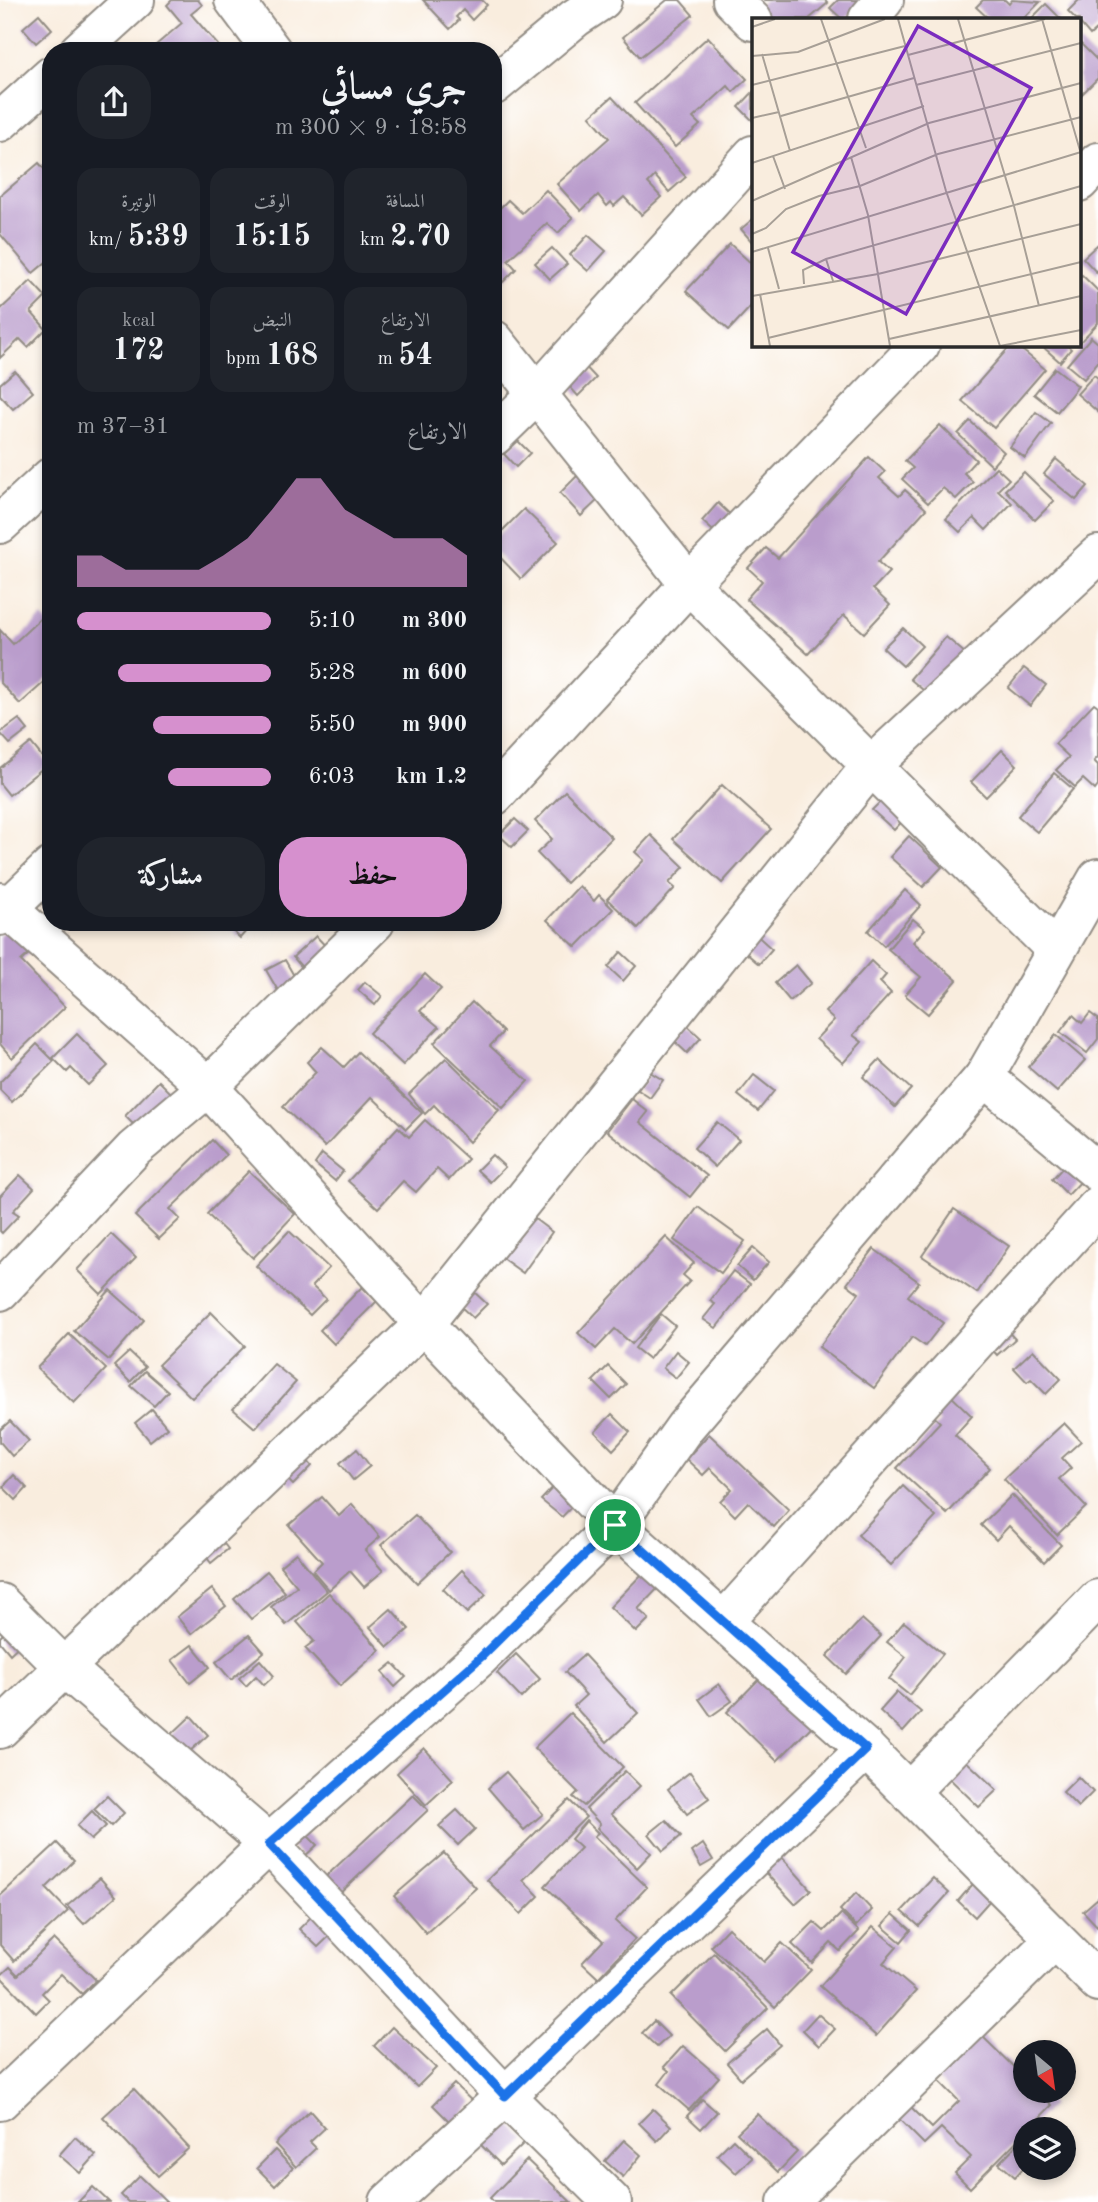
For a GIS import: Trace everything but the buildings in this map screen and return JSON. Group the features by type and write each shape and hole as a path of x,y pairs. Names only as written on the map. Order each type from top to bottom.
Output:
{"street":[{"path":"89,42 135,0"},
{"path":"234,0 265,42"},
{"path":"502,78 575,18 602,0"},
{"path":"732,0 752,20"},
{"path":"870,18 884,0"},
{"path":"0,122 42,84"},
{"path":"502,428 537,394 752,156"},
{"path":"1080,181 1098,162"},
{"path":"502,787 690,584 919,346"},
{"path":"502,350 690,584 870,767 1056,950"},
{"path":"0,524 42,485"},
{"path":"0,1729 424,1324 870,767 1098,555"},
{"path":"42,875 3,909 208,1087 424,1324 615,1525 866,1749 1098,1982"},
{"path":"0,2101 269,1844 481,1657 615,1525 685,1427 984,1077 1098,878"},
{"path":"0,1291 134,1149 208,1087 366,931"},
{"path":"984,1077 1098,1172"},
{"path":"724,1621 1098,1206"},
{"path":"909,1792 1098,1599"},
{"path":"0,1603 65,1668 269,1844 505,2096 612,2202"},
{"path":"389,2202 505,2096 866,1749"},
{"path":"787,2202 1055,1939"}],"route":[{"path":"615,1525 866,1749 505,2096 269,1844 481,1657 615,1525"}]}
